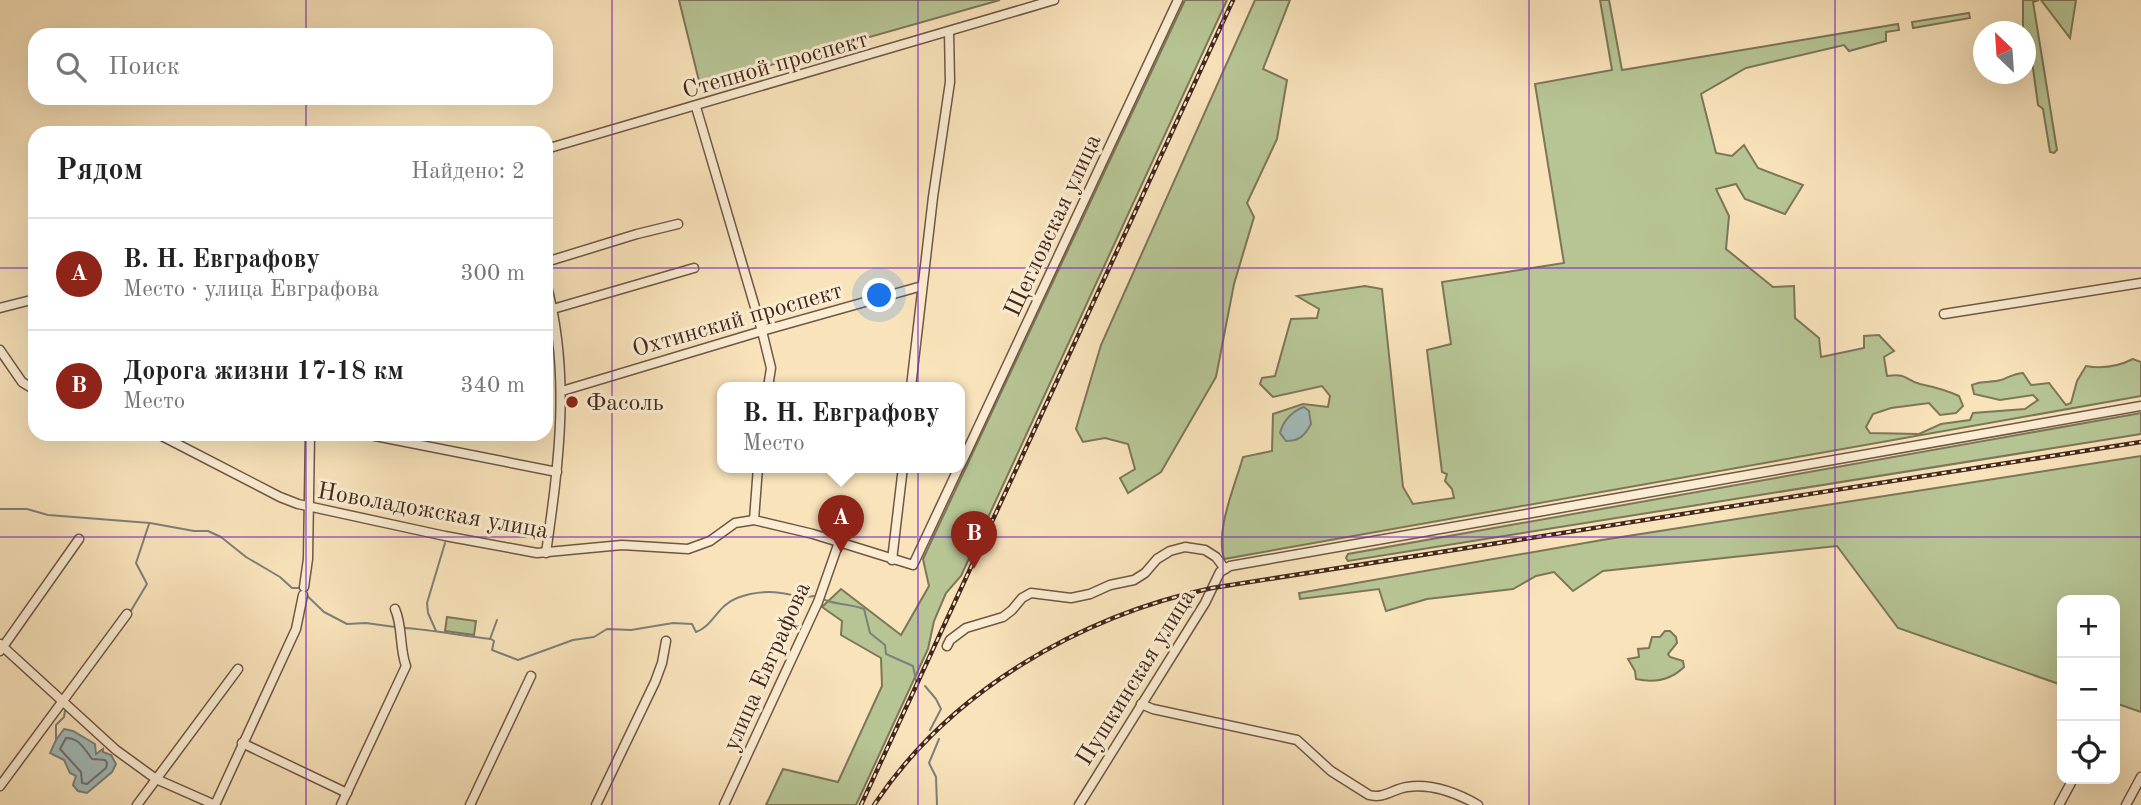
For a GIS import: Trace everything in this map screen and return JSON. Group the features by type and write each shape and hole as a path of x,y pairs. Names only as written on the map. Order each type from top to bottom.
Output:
{"street":[{"name":"Степной проспект","path":"553,147 1054,0"},
{"name":"Щегловская улица","path":"965,456 1178,0"},
{"path":"912,382 950,82 949,32"},
{"path":"696,107 762,331 771,368 769,382"},
{"path":"553,260 678,224"},
{"path":"553,309 694,268"},
{"path":"1944,314 2141,283"},
{"name":"Охтинский проспект","path":"562,391 922,286"},
{"path":"0,308 28,301"},
{"path":"546,553 557,472 562,391 553,330"},
{"path":"0,350 22,382 28,386"},
{"path":"947,646 950,640 967,628 1003,617 1031,593 1071,598 1090,594 1134,579 1145,573 1157,559 1170,551 1185,547 1205,550 1216,557 1224,569 1238,564 1414,532 2141,407"},
{"name":"Новоладожская улица","path":"172,441 280,497 308,507 546,553 622,545 688,549 710,541 735,523 754,520"},
{"path":"79,540 1,648 116,750 156,779 215,805 298,622 308,550 310,441"},
{"path":"400,441 557,472"},
{"path":"758,473 754,520 839,542 892,560 901,473"},
{"name":"Щегловская улица","path":"892,560 913,565 957,473"},
{"name":"улица Евграфова","path":"724,805 819,598 839,542"},
{"name":"Пушкинская улица","path":"1079,805 1205,603 1217,576 1224,569"},
{"path":"341,805 406,666 395,609"},
{"path":"0,786 127,614"},
{"path":"596,805 655,682 666,641"},
{"path":"136,805 238,669"},
{"path":"470,805 531,676"},
{"path":"1141,704 1153,709 1297,740 1331,771 1369,795 1376,797 1407,787 1446,789 1478,805"},
{"path":"242,743 346,793"},
{"path":"2126,805 2141,777"},
{"path":"2059,805 2070,784"}],"green space":[{"path":"679,0 1000,0 700,85"},
{"path":"1185,0 1227,0 961,576 946,593 934,621 928,649 856,805 766,805 783,769 838,782 882,686 881,658 841,635 842,621 822,607 841,589 901,635 929,586 923,559"},
{"path":"1255,0 1290,0 1263,69 1287,80 1277,139 1247,203 1254,217 1234,284 1216,377 1161,472 1128,493 1120,478 1135,469 1128,444 1105,438 1083,442 1076,429 1101,345"},
{"path":"1600,0 1609,0 1622,70 1898,24 1899,30 1886,32 1886,41 1849,51 1844,45 1746,68 1701,94 1716,153 1732,156 1744,145 1758,168 1803,185 1785,214 1745,199 1736,184 1716,189 1729,216 1726,249 1773,287 1794,286 1795,318 1819,338 1821,357 1864,348 1864,336 1879,335 1894,351 1884,357 1887,376 1903,376 1954,394 1959,396 1963,406 1956,413 1940,415 1929,403 1891,408 1873,414 1866,427 1870,433 1919,434 1941,424 1970,420 1973,413 2025,409 2038,400 2033,395 2000,400 1974,394 1972,385 1998,381 2020,373 2023,373 2031,385 2049,383 2066,405 2071,403 2077,381 2086,366 2110,367 2133,359 2141,362 2141,396 1224,559 1224,522 1243,457 1272,451 1273,414 1303,404 1328,407 1330,396 1322,386 1273,397 1260,384 1262,378 1275,376 1291,319 1317,318 1319,309 1297,296 1365,286 1382,289 1403,487 1413,504 1454,498 1452,489 1445,481 1447,474 1442,472 1427,350 1451,344 1442,282 1564,263 1535,84 1612,70"},
{"path":"2023,0 2039,0 2033,2 2057,150 2054,153 2050,152 2043,109 2038,105 2035,84 2036,21 2023,21"},
{"path":"2041,0 2076,0 2070,38"},
{"path":"1969,13 1970,18 1913,28 1912,22"},
{"path":"2141,413 2141,434 1348,561 1346,558 1348,554"},
{"path":"2141,456 2141,712 2120,705 2120,595 2057,595 2057,683 1898,628 1837,546 1603,571 1573,591 1554,572 1536,576 1513,589 1427,599 1386,611 1379,589 1300,599 1299,593 1602,540"},
{"path":"447,617 476,621 474,635 445,631"},
{"path":"1665,631 1670,631 1676,637 1677,643 1668,654 1683,661 1684,667 1674,675 1662,679 1636,679 1628,659 1639,657 1638,649 1649,648 1652,637 1660,637"}],"water":[{"path":"1304,407 1309,411 1311,424 1302,437 1286,441 1280,433 1283,424 1292,414"},
{"path":"64,729 73,731 95,744 96,754 103,749 103,752 111,755 116,764 112,772 87,793 78,791 73,785 76,776 70,773 64,760 50,753"}],"waterway":[{"path":"0,509 27,509 48,515 150,523 208,531 280,577 292,588 299,588 324,612 347,624 366,623 395,627"},
{"path":"129,614 147,584 136,563 149,524"},
{"path":"436,631 428,613 427,603 445,543"},
{"path":"405,628 491,639 494,641 492,650 518,660 573,640 594,637 607,629 631,630 673,623 692,624 696,632 706,626 730,601 747,595 770,592 801,597 814,596"},
{"path":"825,600 864,609 870,633 885,645 886,654 913,666 916,681"},
{"path":"490,639 497,620"},
{"path":"85,677 113,639"},
{"path":"925,686 941,709 930,730"},
{"path":"56,740 56,725 64,717 65,711"},
{"path":"937,805 936,777 929,763 939,739"}],"railway":[{"path":"861,805 1233,0"},
{"path":"874,805 905,764 940,727 1022,664 1067,639 1114,618 1163,601 1212,588 2141,442"}],"place":[{"name":"Фасоль","path":"572,402"},
{"name":"В. Н. Евграфову","path":"841,553"},
{"name":"Дорога жизни 17-18 км","path":"974,569"}]}
